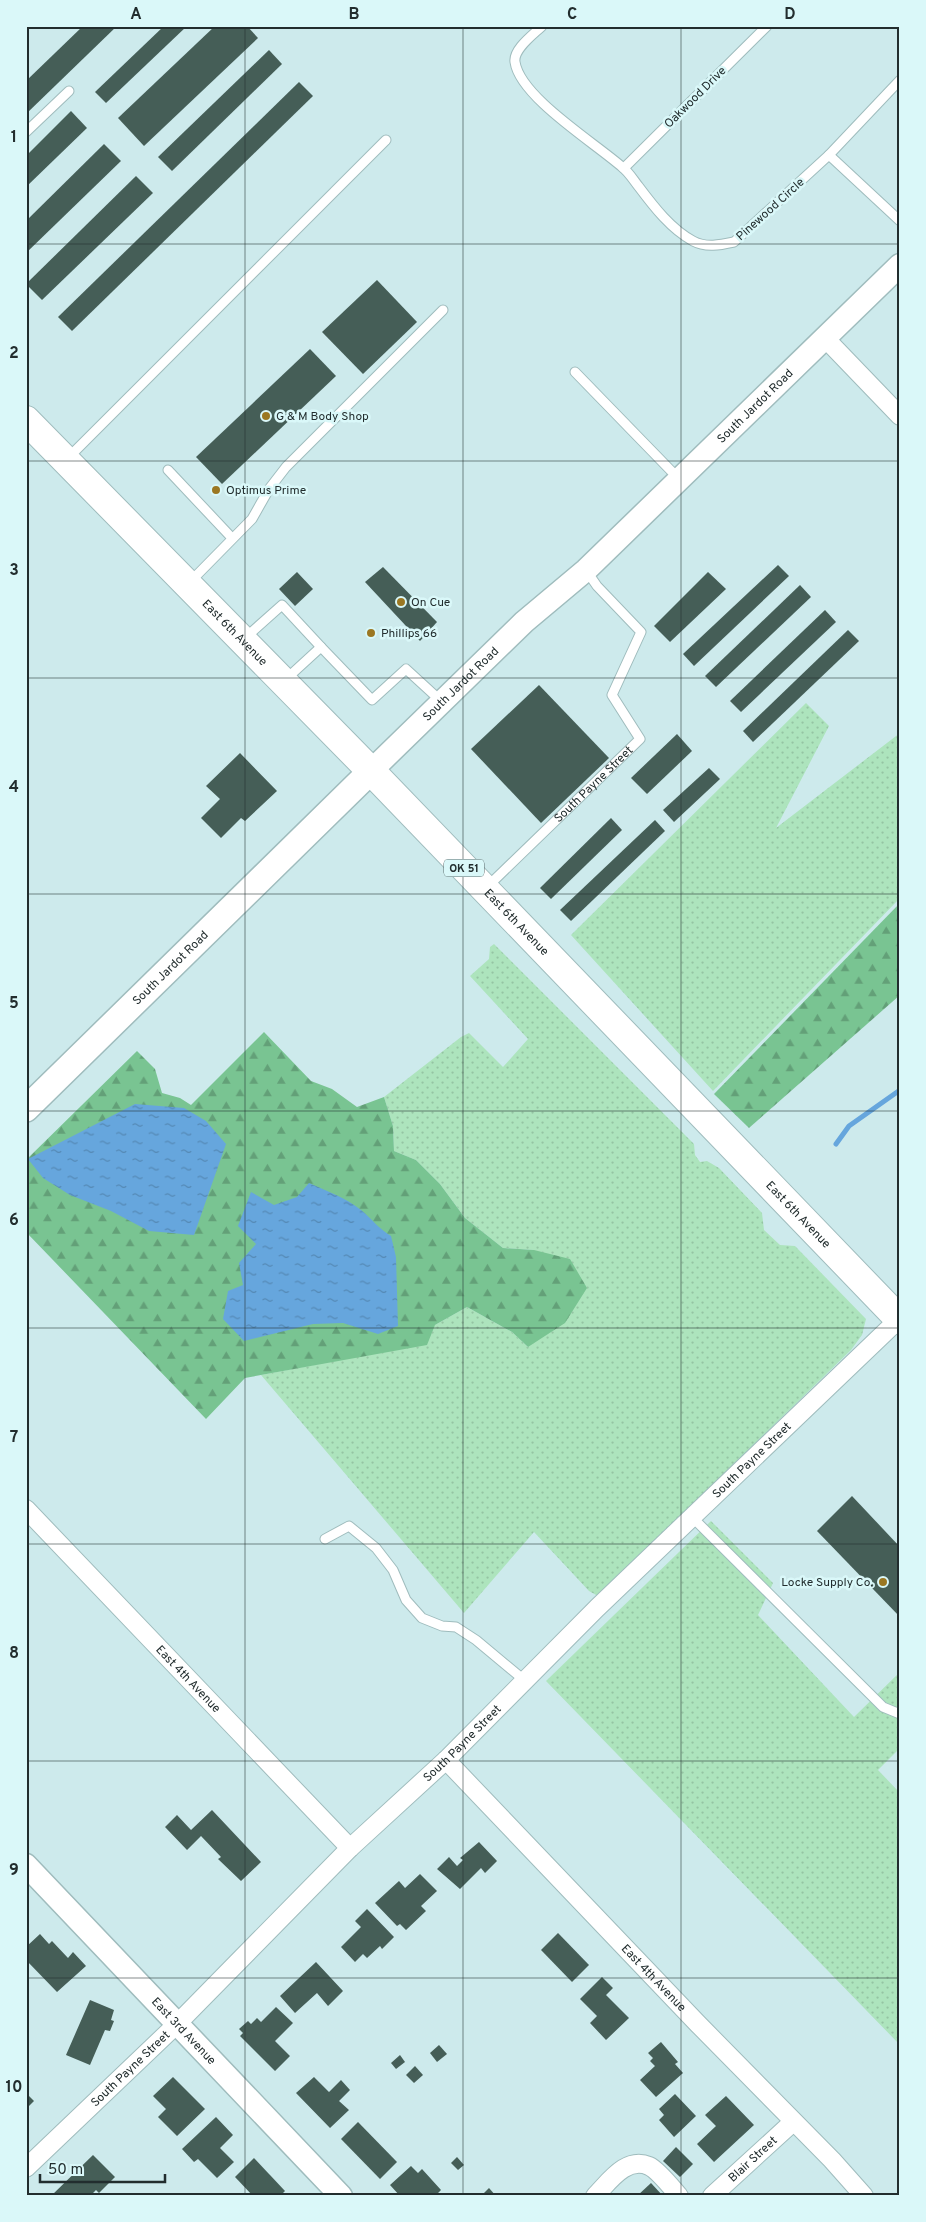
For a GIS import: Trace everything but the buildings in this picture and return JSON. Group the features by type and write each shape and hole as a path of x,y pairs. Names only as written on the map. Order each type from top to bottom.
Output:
{"main road":[{"name":"East 6th Avenue","path":"26,420 284,681 899,1320"},
{"name":"South Jardot Road","path":"26,1109 371,771"}],"street":[{"name":"South Jardot Road","path":"371,771 524,622 586,570 900,265"},
{"path":"824,337 900,416"},
{"name":"South Payne Street","path":"26,2168 178,2023 350,1848 446,1760 524,1680 899,1320"},
{"name":"East 4th Avenue","path":"26,1509 350,1848"},
{"name":"East 4th Avenue","path":"446,1760 793,2122 832,2160 864,2196"},
{"name":"East 3rd Avenue","path":"26,1865 341,2196"},
{"name":"Blair Street","path":"712,2196 793,2122"},
{"path":"595,2196 624,2167 637,2164 650,2166 679,2196"}],"lane":[{"name":"Pinewood Circle","path":"542,26 521,47 514,57 515,64 522,78 537,98 558,117 624,168 674,228 694,242 715,246 734,242 829,155 900,80"},
{"name":"Oakwood Drive","path":"624,168 767,26"},
{"path":"26,132 69,91"},
{"path":"67,460 386,140"},
{"path":"829,155 900,221"},
{"path":"188,584 252,519 269,489 286,467 443,310"},
{"path":"575,372 679,480"},
{"path":"168,470 232,538"},
{"name":"South Payne Street","path":"485,890 640,739 612,695 641,632 597,586 586,570"},
{"path":"243,640 282,604 372,700 406,668 442,702"},
{"path":"284,681 321,647"},
{"path":"692,1517 883,1707 900,1714"},
{"path":"326,1540 349,1526 365,1537 393,1570 406,1600 422,1618 442,1626 456,1627 476,1640 524,1680"}],"green space":[{"path":"806,703 829,726 776,828 900,733 900,898 713,1091 571,935"},
{"path":"900,903 900,995 749,1128 714,1094"},
{"path":"494,944 694,1144 695,1155 700,1162 707,1161 719,1168 762,1213 764,1230 780,1245 795,1246 866,1319 862,1335 851,1350 598,1596 589,1591 534,1532 464,1613 261,1375 408,1347 435,1325 467,1307 512,1332 528,1347 534,1250 503,1248 465,1218 440,1184 416,1160 394,1151 393,1126 384,1097 461,1037 469,1033 503,1067 528,1039 470,976 489,959 490,947"},
{"path":"264,1032 311,1081 332,1089 357,1107 384,1097 393,1126 394,1151 416,1160 440,1184 465,1218 503,1248 534,1250 570,1259 587,1288 565,1323 528,1347 512,1332 467,1307 435,1325 427,1345 245,1378 206,1419 26,1232 26,1160 137,1051 155,1069 162,1093 180,1098 191,1105"},
{"path":"711,1521 773,1583 758,1615 854,1717 900,1672 900,1748 878,1770 900,1793 900,2045 546,1681"}],"water":[{"path":"135,1104 184,1108 206,1121 226,1144 194,1235 149,1231 111,1211 70,1195 43,1178 28,1159"},
{"path":"309,1183 349,1202 365,1213 391,1236 396,1257 398,1326 378,1334 343,1323 313,1324 244,1341 223,1319 228,1291 243,1285 239,1263 256,1244 238,1226 251,1192 274,1205 297,1197"}],"waterway":[{"path":"836,1144 849,1126 900,1090"}],"place":[{"name":"G & M Body Shop","path":"266,416"},
{"name":"Optimus Prime","path":"216,490"},
{"name":"On Cue","path":"401,602"},
{"name":"Phillips 66","path":"371,633"},
{"name":"Locke Supply Co.","path":"883,1582"}]}
